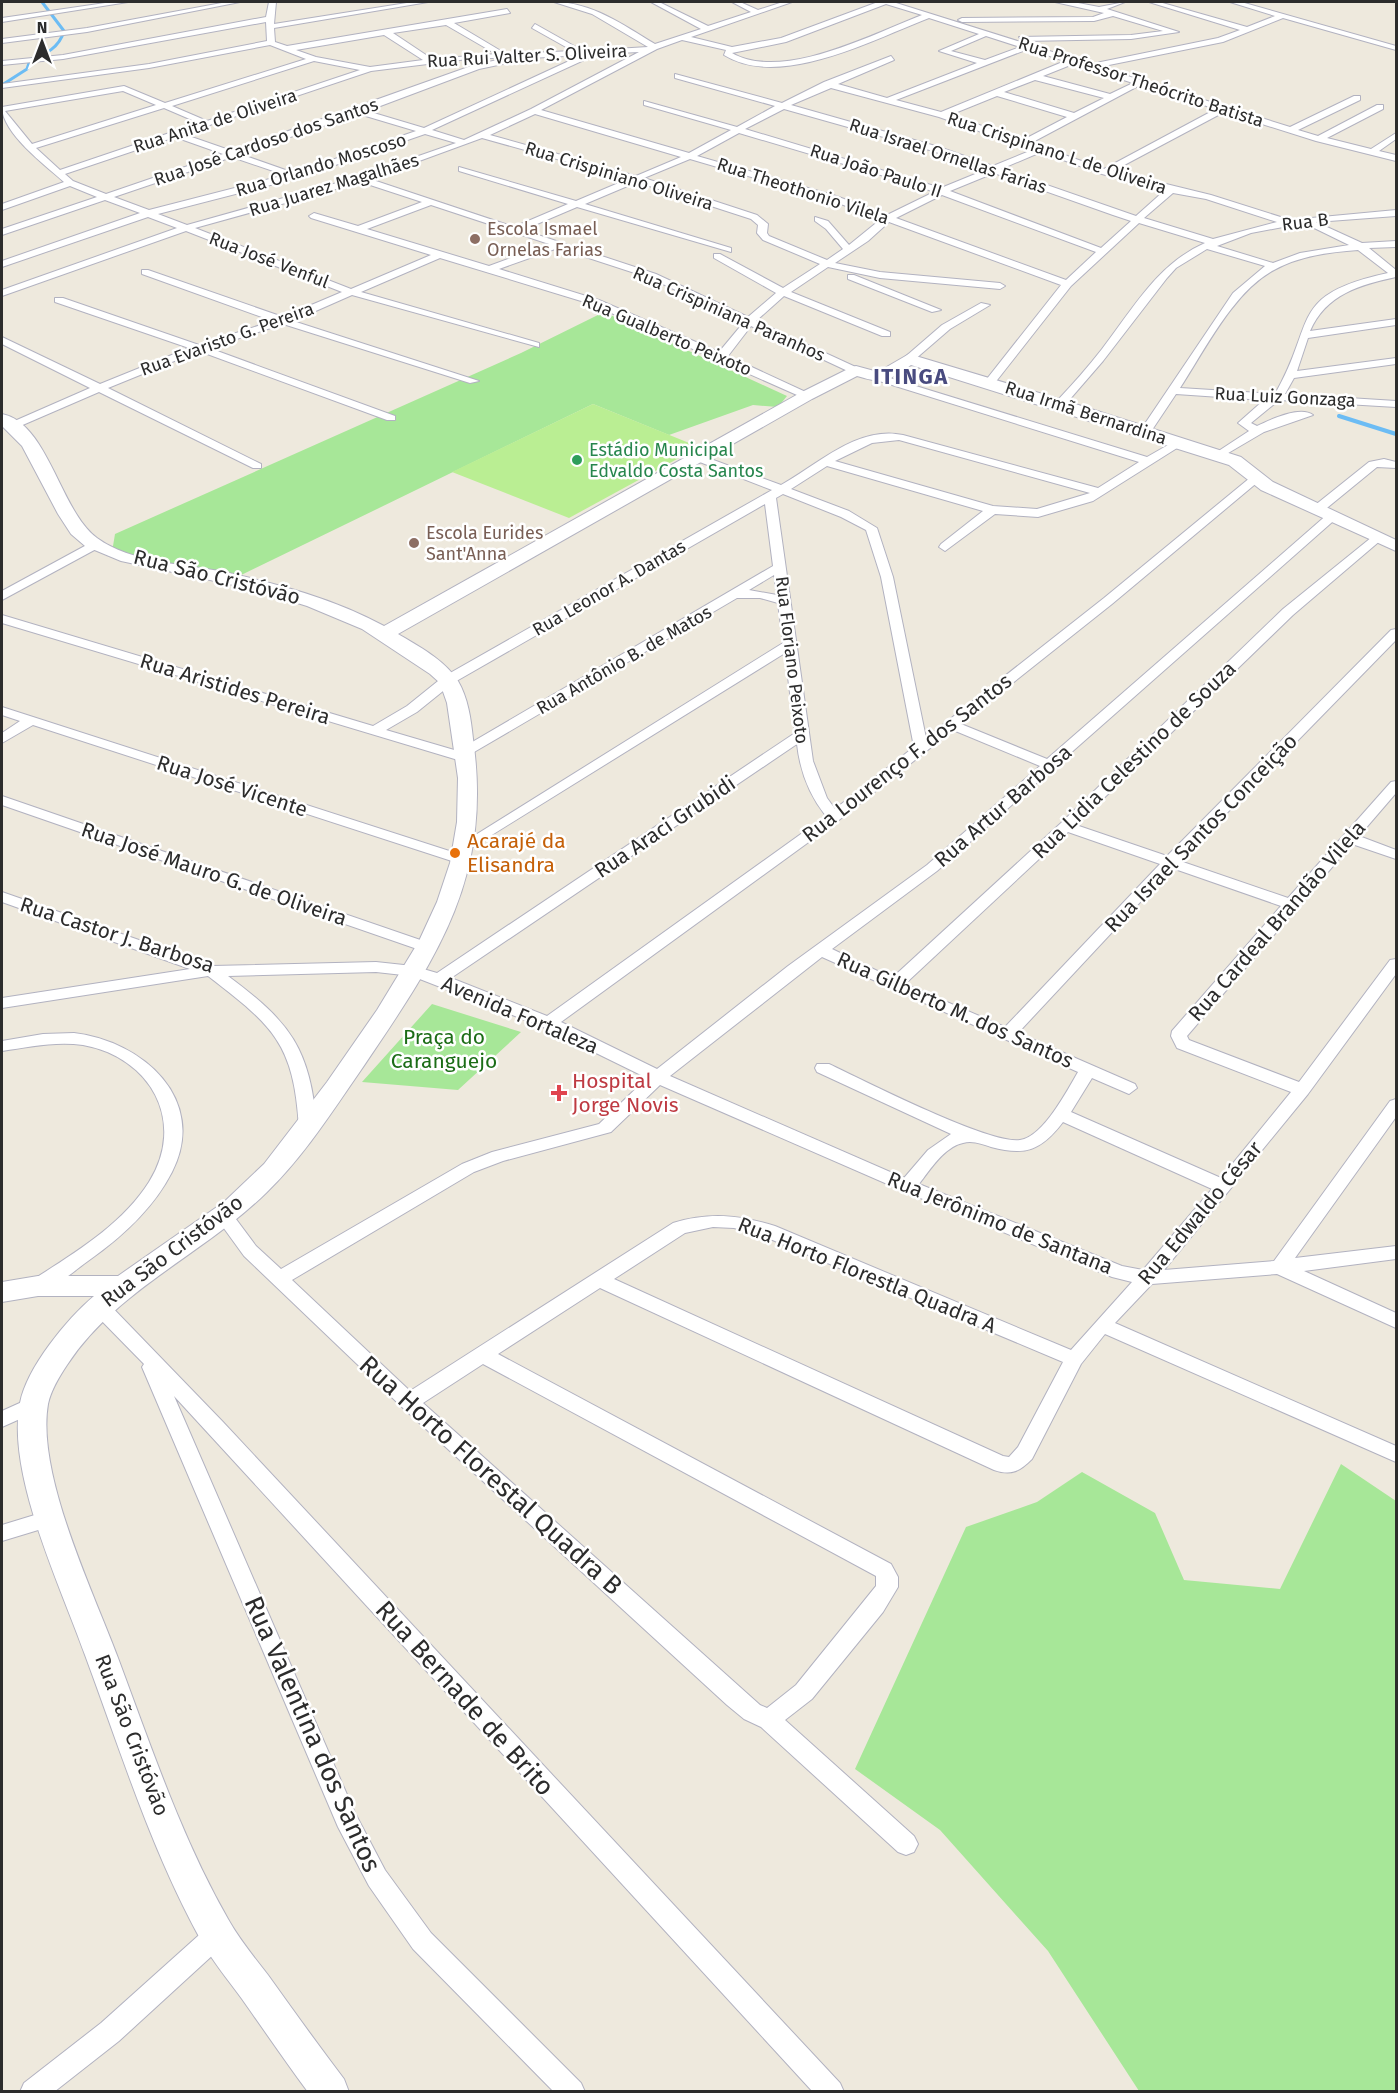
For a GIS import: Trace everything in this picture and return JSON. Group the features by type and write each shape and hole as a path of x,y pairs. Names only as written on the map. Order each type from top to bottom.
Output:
{"main road":[{"name":"Rua Irmã Bernardina","path":"909,359 1146,431 1241,464 1255,479 1396,546"},
{"path":"385,633 806,396 856,371 880,378 909,359"},
{"name":"Rua São Cristóvão","path":"8,422 76,527 94,545 132,557 286,592 385,633 448,680 457,704 467,755 464,854 450,900 413,971 308,1128 259,1185 224,1216 122,1286 99,1305 59,1352 33,1405 35,1447 51,1518 172,1839 217,1935 331,2091"},
{"path":"2,1292 38,1286 122,1286"}],"street":[{"path":"2,20 124,2"},
{"path":"2,41 122,24 236,2"},
{"path":"2,63 149,66 271,43 269,23 275,2"},
{"path":"2,86 71,66 269,23 424,2"},
{"path":"557,2 571,3 598,15 652,48 789,2"},
{"path":"654,2 707,29"},
{"path":"735,2 757,12"},
{"path":"681,38 732,49 783,40 886,2"},
{"name":"Rua Professor Theócrito Batista","path":"886,2 1225,108 1319,140 1396,158"},
{"path":"1058,2 1100,9 1209,43"},
{"path":"1100,9 1122,2"},
{"path":"1152,2 1250,30"},
{"path":"1234,2 1396,48"},
{"path":"45,7 54,13"},
{"path":"286,49 507,11"},
{"path":"949,21 1094,20 1110,14"},
{"path":"732,49 727,53 736,59 799,64 930,15"},
{"path":"1092,66 1209,43 1250,30 1282,16"},
{"path":"11,19 22,39"},
{"path":"447,22 503,55"},
{"path":"536,26 580,52"},
{"path":"385,32 430,61"},
{"path":"1006,39 1131,38 1175,32"},
{"path":"986,63 943,51 987,33"},
{"name":"Rua Rui Valter S. Oliveira","path":"271,43 315,59 370,69 503,55 531,56 652,48"},
{"path":"889,100 1029,46"},
{"name":"Rua Juarez Magalhães","path":"2,293 186,228 361,179 484,136 652,48"},
{"name":"Rua Orlando Moscoso","path":"2,264 150,213 293,176 428,132 597,51"},
{"name":"Rua José Cardoso dos Santos","path":"2,232 359,111 477,68 531,56"},
{"path":"515,230 693,155 782,106 827,84 891,58"},
{"path":"30,147 163,104 315,59"},
{"path":"942,116 1073,61"},
{"name":"Rua Anita de Oliveira","path":"59,172 205,123 323,87 370,69"},
{"name":"Rua Israel Ornellas Farias","path":"678,76 899,138 994,168 1274,266"},
{"path":"1035,77 1111,97"},
{"path":"1024,143 1140,82"},
{"name":"Rua Crispinano L de Oliveira","path":"827,84 942,116 1105,172 1170,190 1208,197 1287,222"},
{"path":"2,207 70,183 30,147 2,111 119,87 205,123"},
{"path":"997,93 1074,116"},
{"path":"1291,130 1357,98"},
{"name":"Rua João Paulo II","path":"647,103 942,191 1101,251"},
{"path":"1319,140 1380,107"},
{"path":"1105,172 1225,108"},
{"path":"359,111 465,143"},
{"name":"Rua Theothonio Vilela","path":"534,111 693,155 888,218 1067,284"},
{"path":"174,134 331,188"},
{"path":"1371,153 1396,135"},
{"name":"Rua Crispiniano Oliveira","path":"484,136 634,178 754,217 763,224 762,233 766,238 832,266"},
{"path":"722,356 750,321 782,292 832,266 888,218 942,191 1041,149"},
{"path":"462,170 577,202 728,250"},
{"name":"Rua Crispiniana Paranhos","path":"361,179 653,276 856,371"},
{"name":"Rua José Venful","path":"70,183 351,292 535,345"},
{"path":"990,382 1067,284 1170,190"},
{"path":"358,229 429,203"},
{"name":"Rua B","path":"1060,404 1098,360 1161,278 1186,257 1212,244 1287,222 1396,213"},
{"path":"314,216 491,269 556,245"},
{"path":"818,219 829,224 842,246 850,249"},
{"path":"1306,220 1360,246 1396,274"},
{"path":"1146,431 1237,295 1274,266 1360,246 1396,244"},
{"name":"Rua Evaristo G. Pereira","path":"8,422 101,388 171,357 202,349 283,321 441,254"},
{"path":"717,256 782,292 886,334"},
{"path":"832,266 880,275 999,286"},
{"path":"832,266 845,275 936,310"},
{"name":"Rua Gualberto Peixoto","path":"491,269 619,311 806,396"},
{"path":"145,272 283,321 474,381"},
{"path":"1255,430 1244,423 1269,401 1278,397 1292,375 1316,310 1329,297 1343,289 1396,274"},
{"path":"1382,278 1396,288"},
{"path":"59,300 391,418"},
{"path":"909,359 946,327 984,305"},
{"path":"1305,335 1396,322"},
{"path":"2,340 257,466"},
{"path":"1292,375 1396,361"},
{"path":"880,378 1150,462"},
{"name":"Rua Luiz Gonzaga","path":"1174,391 1396,404"},
{"path":"1218,456 1255,430 1288,418 1307,415"},
{"name":"Rua Leonor A. Dantas","path":"375,731 412,709 448,680 770,497 826,462 870,439 899,437 1101,492"},
{"path":"826,462 992,510 1038,513 1078,503 1101,492 1179,443"},
{"path":"696,457 865,523 875,534 887,577 921,748"},
{"name":"Rua Artur Barbosa","path":"280,1278 468,1167 498,1156 605,1128 658,1077 821,950 932,868 1049,765 1326,512 1368,467 1378,462 1396,465"},
{"name":"Rua Lourenço F. dos Santos","path":"549,1023 834,817 1108,601 1255,479"},
{"name":"Rua Floriano Peixoto","path":"770,497 801,735 813,783 834,817"},
{"path":"945,548 992,510"},
{"name":"Rua Lidia Celestino de Souza","path":"894,985 1066,826 1288,612 1377,537"},
{"path":"2,596 94,545"},
{"name":"Rua Antônio B. de Matos","path":"467,755 780,567"},
{"path":"736,594 761,594 784,601"},
{"name":"Rua Aristides Pereira","path":"2,619 375,731 467,755"},
{"name":"Rua Israel Santos Conceição","path":"1007,1035 1170,862 1396,633"},
{"path":"464,854 789,645"},
{"name":"Rua José Vicente","path":"2,711 464,854"},
{"path":"2,740 30,721"},
{"path":"952,725 1049,765"},
{"name":"Rua Araci Grubidi","path":"439,979 801,735"},
{"name":"Rua Cardeal Brandão Vilela","path":"1302,1090 1183,1044 1179,1036 1396,785"},
{"name":"Rua José Mauro G. de Oliveira","path":"2,800 426,947"},
{"path":"1066,826 1292,904"},
{"path":"1350,838 1396,855"},
{"name":"Rua Castor J. Barbosa","path":"2,897 212,971 350,966 413,971"},
{"name":"Rua Gilberto M. dos Santos","path":"821,950 894,985 1129,1088"},
{"name":"Rua Edwaldo César","path":"601,1281 1001,1464 1012,1465 1025,1453 1074,1359 1224,1187 1302,1090 1396,964"},
{"path":"2,1003 212,971 262,1009 286,1037 298,1058 304,1076 308,1128"},
{"name":"Avenida Fortaleza","path":"413,971 439,979 549,1023 658,1077"},
{"path":"2,1046 54,1039 82,1040 106,1046 130,1057 150,1073 168,1100 175,1119 170,1152 164,1170 153,1190 107,1236 68,1267 38,1286"},
{"path":"823,1068 968,1135"},
{"name":"Rua Gilberto M. dos Santos","path":"968,1135 1023,1146 1034,1140 1061,1114 1088,1070"},
{"name":"Rua Jerônimo de Santana","path":"658,1077 907,1186 1098,1265 1147,1278 1279,1267 1396,1252"},
{"path":"1396,1105 1279,1267 1396,1321"},
{"path":"1061,1114 1224,1187"},
{"path":"907,1186 943,1146 968,1135"},
{"name":"Rua Horto Florestal Quadra B","path":"224,1216 250,1251 409,1402 735,1698 752,1712 770,1720 906,1844"},
{"name":"Rua Horto Florestla Quadra A","path":"409,1402 601,1281 679,1228 698,1221 716,1219 736,1221 769,1231 1074,1359"},
{"name":"Rua Bernade de Brito","path":"99,1305 216,1427 574,1817 831,2091"},
{"path":"1102,1325 1396,1454"},
{"path":"484,1354 884,1570 887,1587 875,1606 804,1692 770,1720"},
{"name":"Rua Valentina dos Santos","path":"148,1358 346,1819 377,1878 422,1941 572,2091"},
{"path":"2,1419 33,1405"},
{"path":"2,1533 51,1518"},
{"path":"33,2091 110,2031 217,1935"}],"green space":[{"path":"604,312 787,396 778,407 753,405 669,435 593,404 231,580 112,552 115,534 521,353"},
{"name":"Estádio Municipal Edvaldo Costa Santos","path":"593,404 699,447 569,518 452,472"},
{"name":"Praça do Caranguejo","path":"432,1004 521,1032 458,1090 362,1082"},
{"path":"1341,1464 1396,1501 1396,2091 1139,2091 1048,1951 940,1830 855,1769 966,1527 1037,1502 1082,1472 1155,1513 1184,1580 1280,1589"}],"waterway":[{"path":"2,85 27,69 30,60 51,50 62,37 64,31 42,2"},
{"path":"1339,416 1396,434"}],"place":[{"name":"Escola Ismael Ornelas Farias","path":"475,239"},
{"name":"Estádio Municipal Edvaldo Costa Santos","path":"577,460"},
{"name":"Escola Eurides Sant'Anna","path":"414,543"},
{"name":"Acarajé da Elisandra","path":"455,853"},
{"name":"Hospital Jorge Novis","path":"559,1093"}],"district":[{"name":"ITINGA","path":"911,376"}]}
